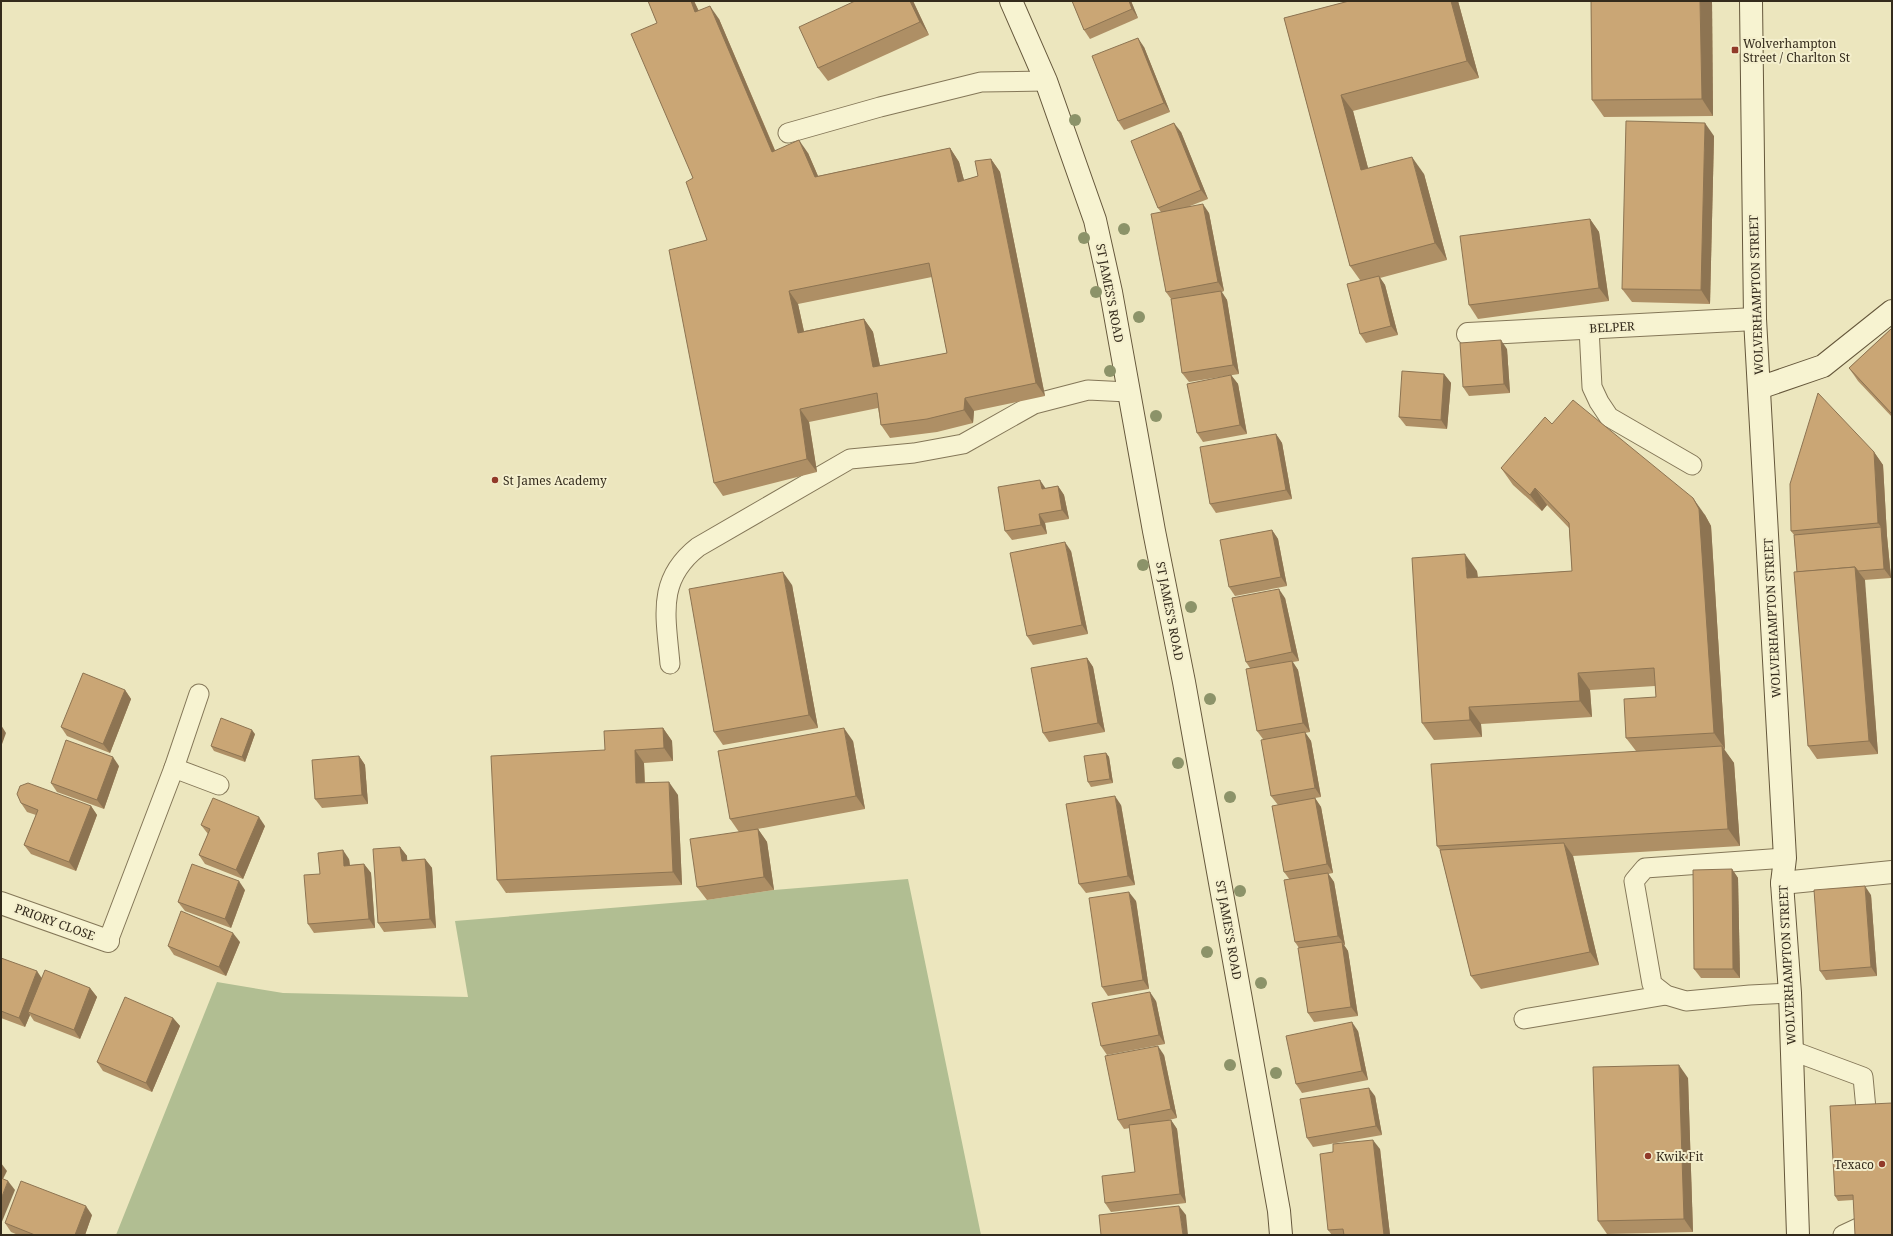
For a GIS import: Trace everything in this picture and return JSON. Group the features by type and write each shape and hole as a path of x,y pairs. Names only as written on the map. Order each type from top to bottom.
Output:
{"street":[{"name":"ST JAMES'S ROAD","path":"1011,1 1046,81 1095,220 1111,292 1128,392 1184,682 1279,1211 1281,1235"},
{"name":"WOLVERHAMPTON STREET","path":"1751,1 1756,319 1785,858 1782,883 1793,1051 1798,1235"},
{"path":"1759,388 1823,366 1892,311"},
{"name":"BELPER","path":"1468,334 1756,319"},
{"path":"1782,883 1892,872"},
{"name":"PRIORY CLOSE","path":"1,903 108,941"}],"lane":[{"path":"788,134 880,107 981,82 1046,81"},
{"path":"1589,328 1592,387 1599,402 1609,417 1692,465"},
{"path":"670,664 665,610 670,581 686,556 698,547 850,459 914,453 963,444 1034,404 1088,390 1128,392"},
{"path":"108,941 174,768 199,694"},
{"path":"174,768 219,785"},
{"path":"1785,858 1645,868 1634,881 1652,984 1666,995 1686,1001 1790,993"},
{"path":"1524,1019 1666,995"},
{"path":"1793,1051 1864,1077 1866,1109"}],"green space":[{"path":"908,879 981,1235 116,1235 217,982 283,993 468,997 455,921 707,900 774,890"}],"building":[{"path":"648,1 691,1 695,12 710,6 772,152 799,140 815,177 950,148 958,182 978,176 975,161 991,159 1036,383 965,398 964,410 927,419 881,425 877,393 800,409 807,459 714,483 669,250 707,240 686,182 693,178 631,34 657,23","holes":["929,263 947,353 873,367 864,319 798,333 789,291"]},
{"path":"855,1 910,1 920,22 818,68 799,27"},
{"path":"1072,1 1129,1 1132,9 1084,30"},
{"path":"1349,1 1451,1 1467,61 1341,95 1361,170 1412,157 1435,243 1350,266 1284,18"},
{"path":"1591,1 1700,1 1702,99 1592,100"},
{"path":"1138,38 1164,103 1118,121 1092,56"},
{"path":"1626,121 1705,123 1701,290 1622,289"},
{"path":"1174,123 1201,190 1158,208 1131,141"},
{"path":"1203,204 1218,282 1166,292 1151,214"},
{"path":"1590,219 1599,288 1469,305 1460,236"},
{"path":"1379,276 1391,326 1360,334 1347,284"},
{"path":"1221,291 1233,365 1182,373 1171,299"},
{"path":"1892,328 1892,414 1849,368"},
{"path":"1501,340 1504,384 1463,387 1460,343"},
{"path":"1402,371 1444,374 1441,420 1399,417"},
{"path":"1231,375 1240,425 1197,433 1187,384"},
{"path":"1818,393 1874,452 1878,523 1791,531 1790,484"},
{"path":"1573,400 1693,498 1699,509 1714,733 1626,738 1624,699 1656,697 1654,668 1578,673 1580,701 1469,707 1470,720 1422,723 1412,558 1465,554 1467,578 1572,571 1569,523 1535,488 1530,495 1501,468 1545,417 1552,424"},
{"path":"1276,434 1286,490 1210,504 1200,447"},
{"path":"1040,480 1042,489 1058,486 1062,510 1039,514 1041,525 1005,531 998,487"},
{"path":"1881,527 1884,569 1858,571 1855,567 1797,572 1794,535"},
{"path":"1272,530 1281,577 1229,587 1220,540"},
{"path":"1065,542 1082,625 1027,636 1010,553"},
{"path":"1855,567 1869,741 1808,746 1794,572"},
{"path":"783,572 809,715 714,732 689,589"},
{"path":"1279,589 1292,652 1246,662 1232,598"},
{"path":"1087,658 1098,723 1043,733 1031,668"},
{"path":"1292,661 1303,723 1257,731 1246,669"},
{"path":"83,673 125,690 103,744 61,727"},
{"path":"221,718 252,730 242,757 211,746"},
{"path":"663,728 664,748 635,750 636,783 669,782 673,872 497,880 491,756 605,750 604,731"},
{"path":"844,728 856,796 730,819 718,751"},
{"path":"1305,732 1315,788 1271,796 1261,740"},
{"path":"66,740 113,757 97,800 51,783"},
{"path":"1722,746 1728,829 1437,846 1431,764"},
{"path":"1106,753 1110,779 1088,782 1084,756"},
{"path":"359,756 362,795 315,799 312,760"},
{"path":"28,783 91,806 69,862 24,845 38,810 21,803 17,794 20,786"},
{"path":"1115,796 1128,876 1079,884 1066,804"},
{"path":"213,798 259,817 236,870 199,855 210,829 201,825"},
{"path":"1315,798 1327,864 1284,872 1272,806"},
{"path":"758,829 764,877 697,887 690,839"},
{"path":"1564,843 1590,952 1471,976 1440,850"},
{"path":"400,847 402,861 425,859 430,919 378,923 373,849"},
{"path":"343,850 344,866 364,864 369,919 308,924 304,875 320,874 318,853"},
{"path":"192,864 239,881 225,919 178,902"},
{"path":"1732,869 1733,969 1694,969 1693,870"},
{"path":"1328,873 1338,936 1295,942 1284,880"},
{"path":"1865,886 1871,967 1820,971 1814,890"},
{"path":"1129,892 1143,980 1102,987 1089,898"},
{"path":"181,911 233,933 219,967 168,946"},
{"path":"1342,942 1351,1007 1308,1013 1298,948"},
{"path":"1,958 37,971 19,1018 1,1011"},
{"path":"45,970 90,988 74,1030 28,1012"},
{"path":"1150,992 1159,1035 1101,1046 1092,1003"},
{"path":"125,997 173,1018 146,1083 97,1062"},
{"path":"1352,1022 1362,1071 1296,1084 1286,1036"},
{"path":"1158,1046 1171,1109 1118,1120 1105,1056"},
{"name":"Kwik Fit","path":"1679,1065 1684,1219 1598,1221 1593,1067"},
{"path":"1369,1088 1376,1126 1307,1138 1300,1099"},
{"path":"1892,1103 1892,1235 1855,1235 1853,1195 1835,1196 1830,1106"},
{"path":"1171,1120 1180,1194 1105,1203 1102,1176 1135,1172 1129,1125"},
{"path":"1373,1140 1384,1235 1344,1235 1343,1229 1328,1230 1320,1154 1333,1152 1333,1144"},
{"path":"1,1178 8,1181 1,1199"},
{"path":"21,1181 86,1206 75,1235 35,1235 5,1223"},
{"path":"1179,1206 1183,1235 1101,1235 1099,1215"}],"place":[{"name":"Wolverhampton Street / Charlton St","path":"1735,50"},
{"name":"St James Academy","path":"495,480"},
{"name":"Kwik Fit","path":"1648,1156"},
{"name":"Texaco","path":"1882,1164"}]}
